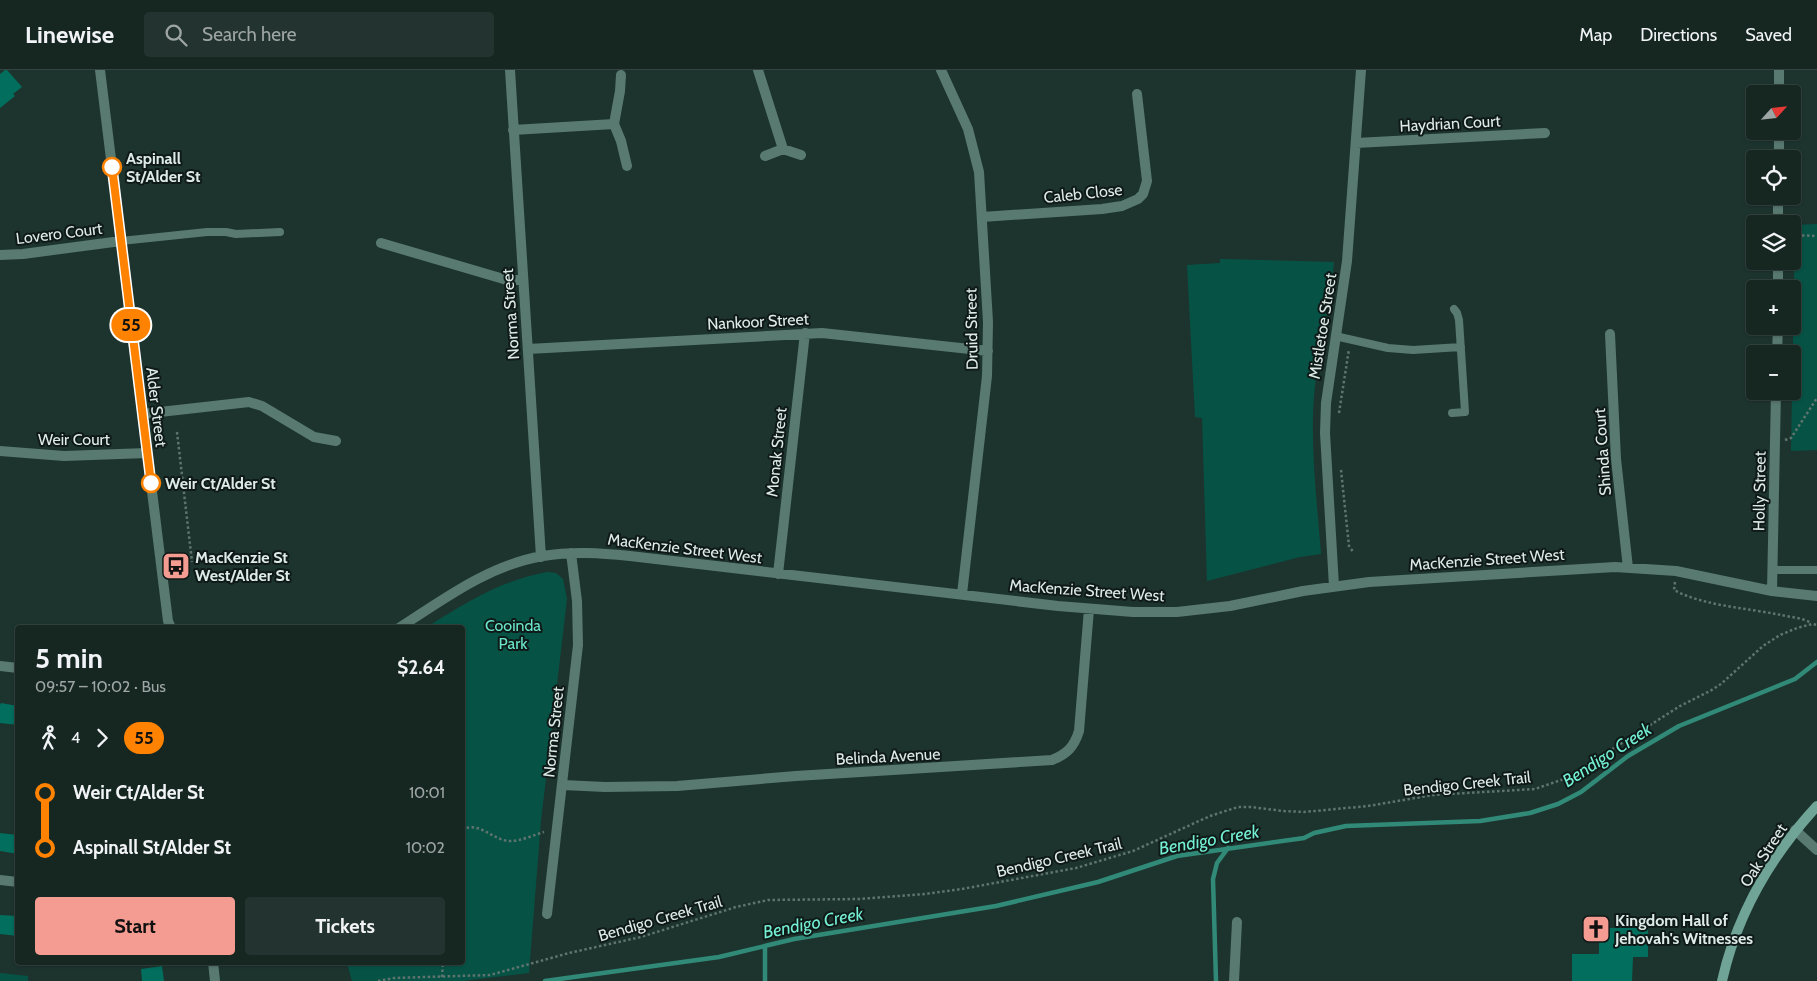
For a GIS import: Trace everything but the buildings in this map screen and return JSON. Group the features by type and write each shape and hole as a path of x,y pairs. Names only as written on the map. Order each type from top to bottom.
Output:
{"main road":[{"name":"Oak Street","path":"1722,981 1733,942 1748,905 1774,860 1795,830 1817,806"}],"street":[{"name":"Alder Street","path":"100,70 169,625"},
{"name":"Norma Street","path":"510,70 541,556"},
{"path":"758,70 783,149"},
{"name":"Druid Street","path":"941,70 961,111 979,172 988,351 987,376 962,594"},
{"name":"Mistletoe Street","path":"1334,586 1325,433 1326,403 1347,262 1361,70"},
{"path":"1779,70 1779,85"},
{"path":"621,75 614,124 627,166"},
{"name":"Caleb Close","path":"982,217 1102,209 1128,204 1138,199 1148,181 1137,94"},
{"path":"514,130 614,124"},
{"name":"Haydrian Court","path":"1356,142 1545,133"},
{"path":"765,156 783,149 801,155"},
{"name":"Lovero Court","path":"0,254 22,254 121,241"},
{"path":"381,243 507,280 523,280"},
{"name":"Nankoor Street","path":"528,349 805,333 839,333 988,351"},
{"name":"Monak Street","path":"778,574 805,333"},
{"name":"Shinda Court","path":"1610,334 1616,459 1628,568"},
{"name":"Holly Street","path":"1772,591 1776,400"},
{"path":"142,414 249,402 262,406 314,437 336,441"},
{"name":"Weir Court","path":"0,451 64,456 147,453"},
{"name":"Norma Street","path":"547,914 578,645 577,601 571,553"},
{"name":"MacKenzie Street West","path":"405,625 468,584 506,567 541,556 571,553 630,556 1089,609 1156,612 1230,606 1334,586 1574,569 1628,568 1676,570 1772,591 1817,596"},
{"name":"Belinda Avenue","path":"563,785 605,787 678,786 796,776 1052,760 1066,754 1072,747 1079,731 1089,609"},
{"path":"0,666 15,668"},
{"path":"1795,830 1817,850"},
{"path":"0,880 15,882"},
{"path":"1234,981 1237,922"},
{"path":"213,965 216,981"}],"lane":[{"path":"121,241 207,232 236,234 280,232"},
{"path":"1452,413 1464,412 1459,320 1454,309"},
{"path":"1335,336 1388,348 1413,350 1461,347"},
{"path":"1772,570 1817,570"}],"path":[{"path":"1801,235 1817,236"},
{"path":"1338,419 1351,340"},
{"path":"1775,443 1791,438 1817,398"},
{"path":"177,432 192,562"},
{"path":"1340,464 1349,546 1354,553"},
{"path":"1676,570 1674,590 1686,596 1807,621 1812,624"},
{"name":"Bendigo Creek Trail","path":"378,981 394,978 482,976 504,972 569,953 640,938 736,907 768,900 867,898 925,894 1076,868 1133,852 1210,816 1238,807 1283,812 1304,812 1368,806 1427,796 1526,790 1547,786 1567,778 1680,706 1710,691 1726,680 1763,646 1780,635 1797,628 1812,624 1817,625"},
{"path":"465,829 472,827 481,829 502,840 510,841 558,828"},
{"path":"442,977 444,965"}],"green space":[{"path":"1817,224 1817,450 1791,451 1792,400 1801,400 1801,345 1793,345 1793,335 1801,335 1801,280 1794,280 1794,270 1801,270 1801,225"},
{"path":"1220,259 1334,262 1313,406 1314,470 1321,554 1300,557 1207,581 1202,418 1195,417 1187,265 1220,263"},
{"name":"Cooinda Park","path":"547,572 556,573 563,579 567,599 541,821 529,973 463,981 352,981 348,965 465,965 465,625 430,625 484,594 530,576"},
{"path":"0,973 28,976 28,981 0,981"}],"waterway":[{"name":"Bendigo Creek","path":"545,981 719,957 794,939 996,906 1098,882 1177,856 1304,838 1314,833 1346,826 1480,821 1530,813 1558,804 1581,792 1628,756 1679,726 1795,679 1817,662"},
{"path":"1216,981 1213,879 1217,863 1228,848"},
{"path":"765,946 765,981"}],"bus line":[{"name":"55","path":"112,167 151,483"}],"place":[{"name":"Aspinall St/Alder St","path":"112,167"},
{"name":"Weir Ct/Alder St","path":"151,483"},
{"name":"MacKenzie St West/Alder St","path":"176,566"},
{"name":"Kingdom Hall of Jehovah's Witnesses","path":"1596,929"}]}
